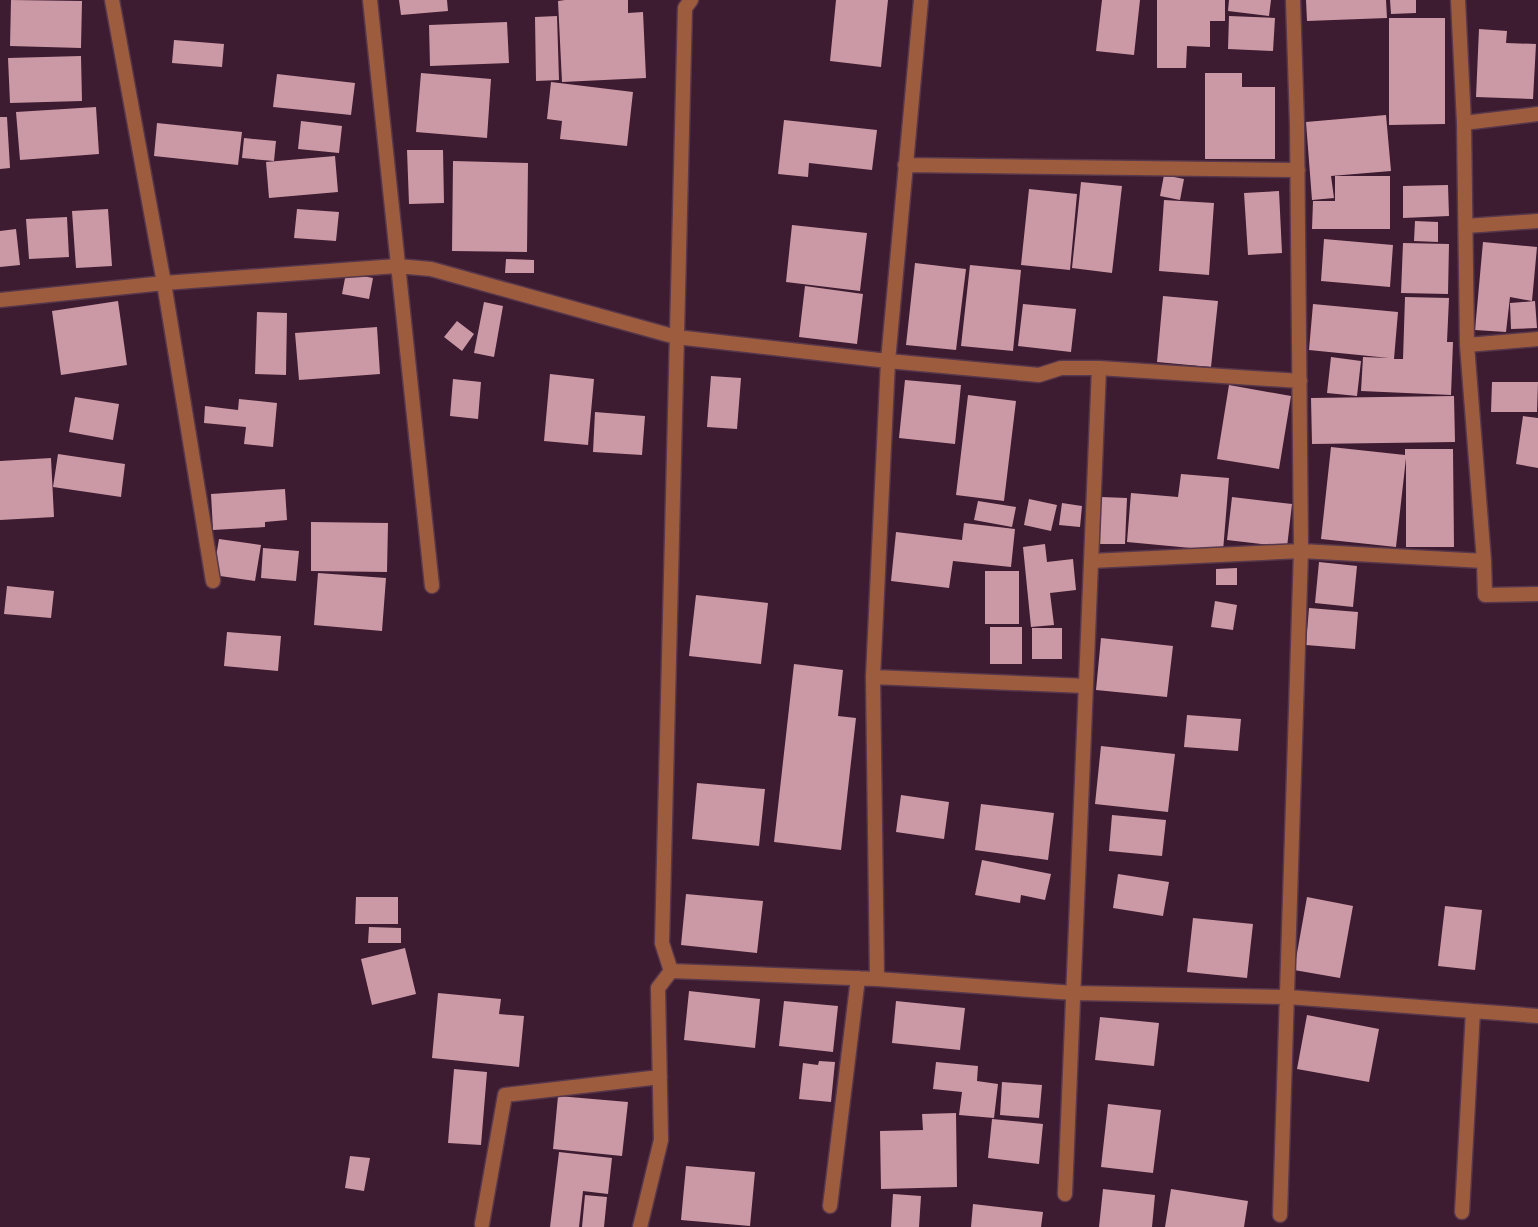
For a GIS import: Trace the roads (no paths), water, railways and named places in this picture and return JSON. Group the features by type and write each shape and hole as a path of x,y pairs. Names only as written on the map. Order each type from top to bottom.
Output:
{"street":[{"path":"112,0 164,283 213,581"},
{"path":"370,0 432,586"},
{"path":"671,971 662,943 685,8 691,0"},
{"path":"877,979 873,677 888,361 921,0"},
{"path":"1280,1215 1301,551 1298,170 1293,0"},
{"path":"1458,0 1464,123 1467,345 1485,595 1538,594"},
{"path":"1464,123 1538,114"},
{"path":"905,165 1298,170"},
{"path":"1466,226 1538,221"},
{"path":"0,300 164,283 397,266 431,269 676,337 1039,375 1061,368 1099,368 1300,381"},
{"path":"1467,345 1538,340"},
{"path":"1065,1194 1099,368"},
{"path":"1091,561 1301,551 1484,561"},
{"path":"873,677 1086,686"},
{"path":"671,971 877,979 1074,993 1288,997 1538,1016"},
{"path":"640,1227 661,1140 658,988 671,971"},
{"path":"830,1206 858,978"},
{"path":"1462,1212 1473,1012"},
{"path":"482,1224 505,1096 660,1077"}]}
